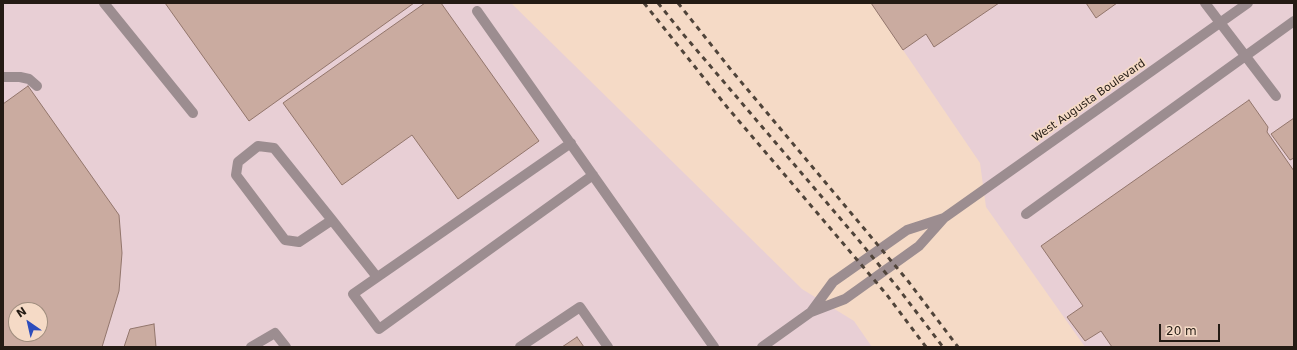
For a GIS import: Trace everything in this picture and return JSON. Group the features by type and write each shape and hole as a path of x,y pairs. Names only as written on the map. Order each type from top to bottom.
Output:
{"street":[{"path":"104,3 193,113"},
{"path":"1205,3 1276,96"},
{"name":"West Augusta Boulevard","path":"762,347 811,312 845,299 919,246 944,218 1248,3"},
{"path":"477,11 714,347"},
{"path":"1026,214 1294,21"},
{"path":"3,77 20,77 29,79 38,86"},
{"path":"571,143 353,294 379,329 593,175"},
{"path":"332,220 299,242 285,240 236,176 238,162 258,146 274,148 378,277"},
{"name":"West Augusta Boulevard","path":"811,312 833,282 906,230 944,218"},
{"path":"520,347 580,307 608,347"},
{"path":"251,347 275,333 286,347"}],"shaded area":[{"path":"3,3 511,3 802,289 854,321 872,347 3,347"},
{"path":"871,3 1294,3 1294,347 1085,347 986,207 980,163"}],"building":[{"path":"165,3 414,3 249,121"},
{"path":"425,3 441,3 539,141 458,199 412,135 342,185 283,103"},
{"path":"871,3 999,3 934,47 926,34 903,50"},
{"path":"1086,3 1117,3 1096,18"},
{"path":"28,86 119,215 122,253 119,291 102,347 3,347 3,104"},
{"path":"1249,100 1268,127 1267,132 1294,171 1294,347 1112,347 1101,331 1085,341 1067,317 1083,306 1041,246"},
{"path":"1294,118 1294,158 1290,160 1271,134"},
{"path":"154,324 156,347 124,347 130,329"},
{"path":"577,337 584,347 562,347"}],"railway":[{"path":"644,3 727,107 887,295 926,347"},
{"path":"658,3 856,237 898,288 943,347"},
{"path":"678,3 732,71 908,281 958,347"}]}
